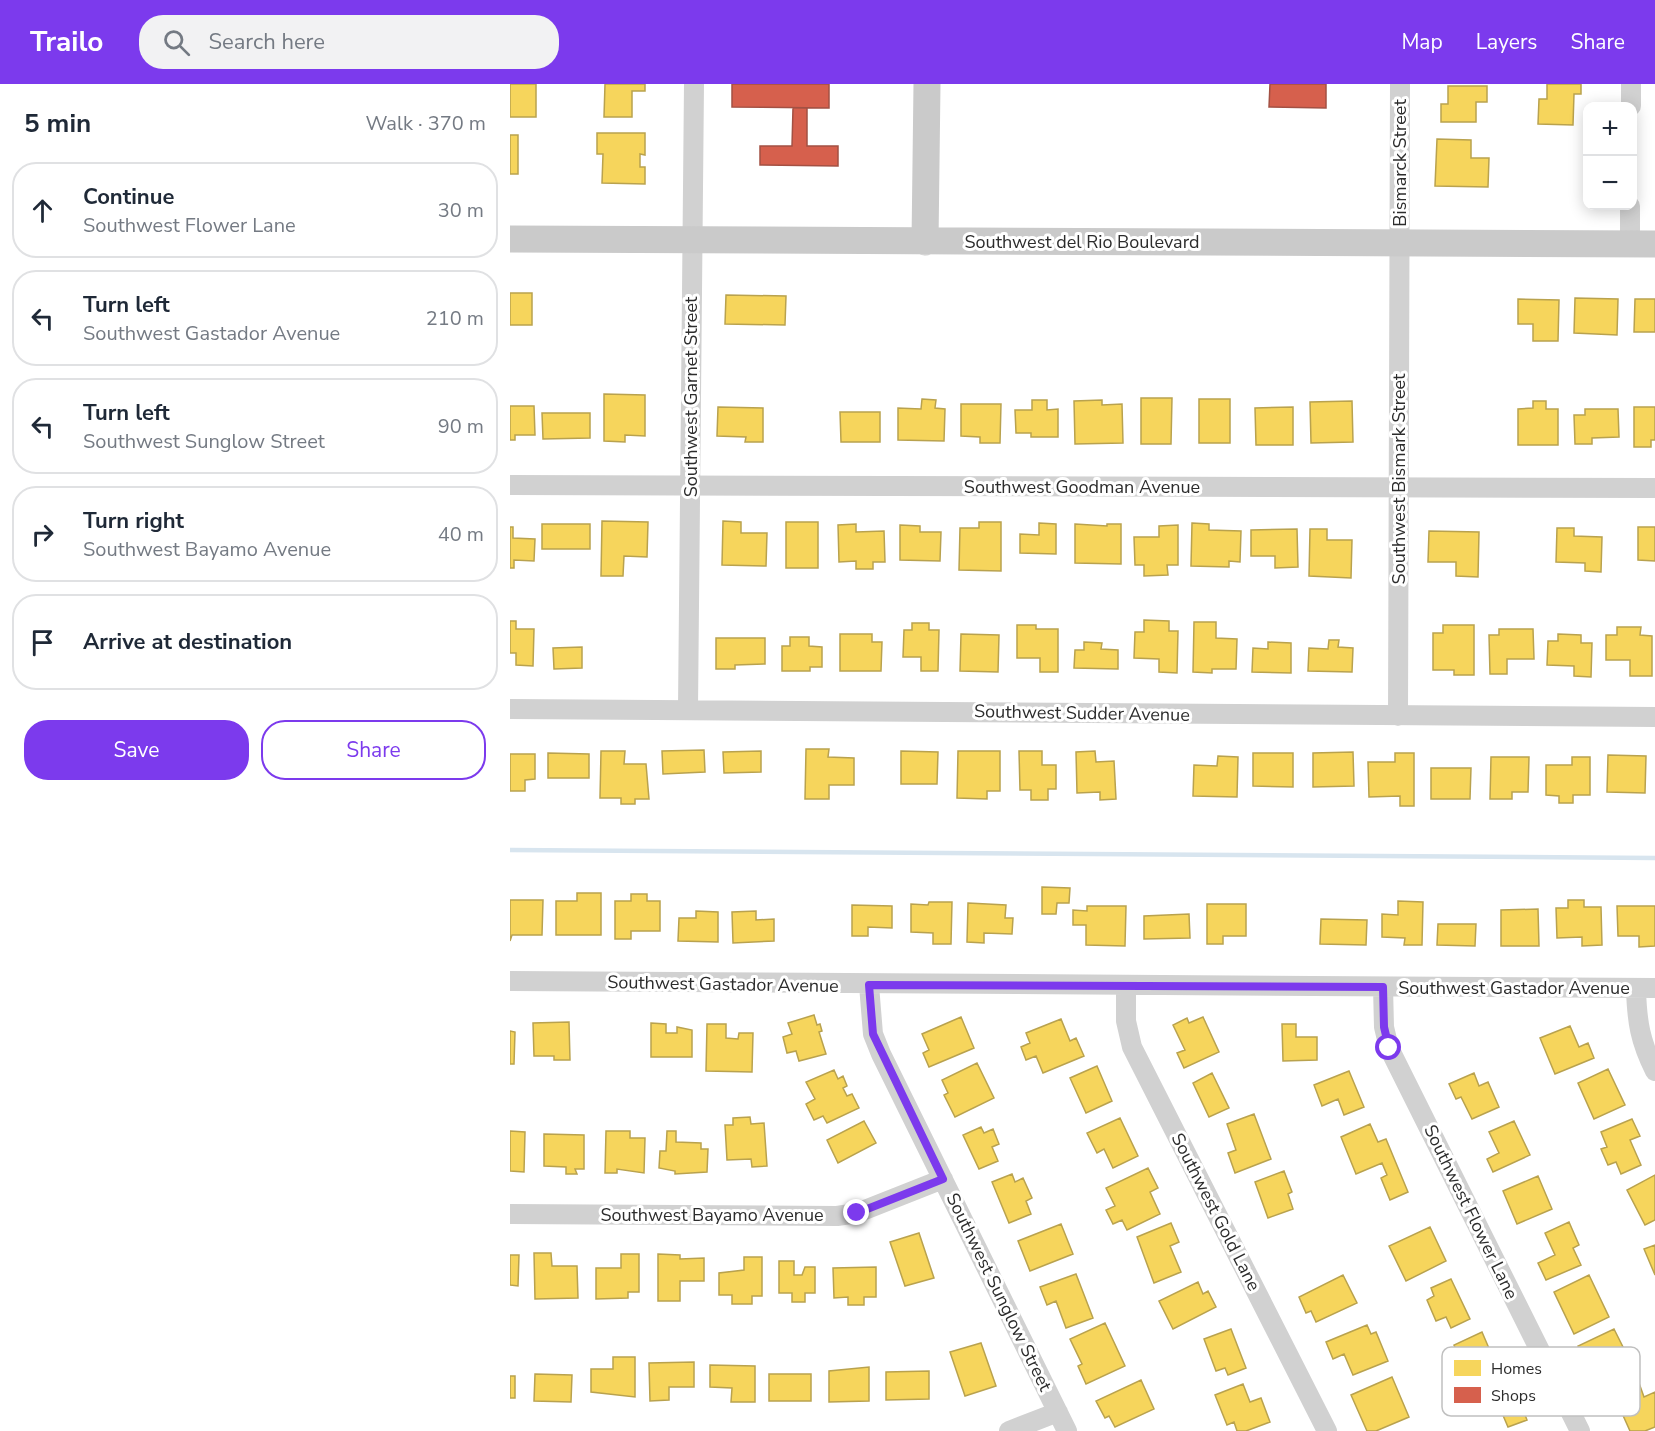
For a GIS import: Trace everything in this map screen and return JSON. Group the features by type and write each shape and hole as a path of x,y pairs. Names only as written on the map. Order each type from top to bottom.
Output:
{"street":[{"name":"Southwest Garnet Street","path":"688,709 694,84"},
{"path":"925,242 927,84"},
{"name":"Bismarck Street","path":"1400,84 1401,243"},
{"path":"1630,84 1630,102"},
{"path":"1631,210 1643,244"},
{"name":"Southwest del Rio Boulevard","path":"510,239 692,242 1643,244"},
{"name":"Southwest Bismark Street","path":"1398,716 1401,243"},
{"name":"Southwest Goodman Avenue","path":"510,485 691,488 1655,488"},
{"name":"Southwest Sudder Avenue","path":"510,709 1655,717"},
{"name":"Southwest Gastador Avenue","path":"510,981 1646,989"},
{"name":"Southwest Sunglow Street","path":"869,985 873,1034 1067,1431"},
{"name":"Southwest Gold Lane","path":"1126,987 1126,1021 1132,1047 1327,1431"},
{"name":"Southwest Flower Lane","path":"1383,987 1384,1027 1389,1048 1538,1347"},
{"path":"1646,989 1637,1023 1644,1049 1655,1071"},
{"name":"Southwest Bayamo Avenue","path":"510,1214 837,1216 857,1213 943,1179"},
{"path":"1009,1431 1058,1412"},
{"name":"Southwest Flower Lane","path":"1573,1416 1580,1431"}],"building: Homes":[{"path":"510,84 536,84 536,117 510,117"},
{"path":"605,84 645,84 645,91 632,91 632,117 604,117"},
{"path":"1547,84 1581,84 1581,94 1574,94 1573,125 1538,124 1539,99 1547,99"},
{"path":"1448,86 1487,86 1487,102 1476,102 1476,122 1441,122 1441,104 1448,104"},
{"path":"597,133 645,133 645,155 640,154 640,167 645,167 645,184 602,183 603,154 597,154"},
{"path":"510,135 518,135 518,174 510,174"},
{"path":"1437,139 1471,140 1471,158 1489,158 1488,187 1435,186"},
{"path":"510,293 532,293 532,325 510,325"},
{"path":"726,295 786,296 785,325 725,324"},
{"path":"1575,298 1618,299 1617,335 1574,333"},
{"path":"1518,299 1559,300 1558,341 1533,341 1533,324 1518,324"},
{"path":"1635,299 1655,299 1655,332 1634,332"},
{"path":"604,394 645,395 645,436 625,435 625,442 604,441"},
{"path":"1141,398 1172,398 1171,444 1141,444"},
{"path":"922,399 936,400 935,408 945,409 944,441 898,440 898,408 921,409"},
{"path":"1199,399 1230,399 1230,443 1199,443"},
{"path":"1032,400 1047,400 1047,410 1058,409 1058,437 1031,437 1031,433 1016,433 1015,410 1032,410"},
{"path":"1102,400 1102,405 1122,404 1123,443 1075,444 1074,401"},
{"path":"1352,401 1353,442 1311,443 1310,402"},
{"path":"1533,401 1546,401 1546,409 1558,409 1558,445 1518,445 1518,409 1533,408"},
{"path":"961,404 1001,404 1000,443 980,443 980,437 961,436"},
{"path":"510,406 534,406 535,435 515,435 515,440 510,440"},
{"path":"718,407 763,408 763,442 745,442 746,437 717,436"},
{"path":"1293,407 1293,445 1256,445 1255,408"},
{"path":"1634,407 1655,407 1655,440 1651,440 1651,447 1634,447"},
{"path":"1585,409 1618,409 1619,437 1592,438 1592,444 1575,444 1574,415 1585,415"},
{"path":"840,412 880,412 880,442 841,442"},
{"path":"542,413 590,413 590,438 543,439"},
{"path":"602,521 648,522 647,557 624,556 623,576 601,576"},
{"path":"723,521 741,522 741,533 767,533 766,566 722,565"},
{"path":"786,522 818,522 818,568 786,568"},
{"path":"979,522 1001,522 1001,571 959,570 960,528 979,528"},
{"path":"1039,523 1056,524 1056,554 1020,553 1020,534 1039,535"},
{"path":"1192,523 1209,524 1209,530 1241,531 1240,562 1229,561 1229,567 1191,566"},
{"path":"542,524 590,524 590,549 542,549"},
{"path":"856,524 856,532 884,531 885,562 873,562 873,569 856,569 856,561 839,562 838,525"},
{"path":"1075,524 1107,526 1107,524 1121,524 1121,564 1075,563"},
{"path":"900,525 920,526 920,532 941,532 940,561 900,560"},
{"path":"1178,525 1178,565 1167,565 1168,575 1144,576 1144,565 1135,565 1134,537 1159,537 1159,526"},
{"path":"510,527 513,527 513,538 535,539 534,561 514,560 514,568 510,568"},
{"path":"1638,527 1655,527 1655,561 1638,560"},
{"path":"1557,528 1574,528 1574,536 1602,537 1601,572 1585,571 1585,563 1556,562"},
{"path":"1297,529 1298,567 1275,568 1275,556 1251,556 1251,530"},
{"path":"1310,529 1327,529 1327,540 1352,540 1351,578 1309,576"},
{"path":"1429,531 1479,532 1478,577 1456,576 1456,562 1428,562"},
{"path":"1144,620 1169,621 1169,631 1178,631 1177,673 1159,672 1159,659 1134,658 1135,632 1144,632"},
{"path":"510,621 516,621 516,629 534,629 533,666 516,665 516,653 510,653"},
{"path":"1194,622 1216,622 1216,638 1237,639 1236,669 1212,669 1212,673 1193,672"},
{"path":"912,623 929,623 929,630 939,630 938,671 921,671 921,657 903,657 904,630 912,630"},
{"path":"1017,625 1036,625 1036,629 1058,629 1058,672 1040,672 1040,658 1017,658"},
{"path":"1443,625 1474,625 1474,675 1454,675 1454,670 1433,670 1433,633 1443,633"},
{"path":"1617,627 1641,627 1640,635 1652,636 1652,676 1630,676 1630,660 1606,660 1606,635 1617,635"},
{"path":"1499,629 1533,629 1534,659 1507,659 1507,674 1490,674 1489,635 1499,635"},
{"path":"840,634 872,634 872,642 882,642 881,671 840,671"},
{"path":"961,634 999,635 998,672 960,671"},
{"path":"1558,634 1581,635 1581,643 1592,643 1591,677 1574,676 1574,666 1547,665 1548,641 1558,641"},
{"path":"790,637 809,637 809,646 822,647 822,667 810,667 810,671 782,671 782,646 790,646"},
{"path":"716,638 765,638 765,664 735,665 735,669 716,669"},
{"path":"1329,640 1339,640 1338,647 1353,648 1352,672 1308,671 1309,648 1328,649"},
{"path":"1084,642 1102,643 1101,649 1118,650 1118,669 1074,668 1075,650 1084,650"},
{"path":"1268,642 1291,643 1291,673 1252,672 1253,648 1268,649"},
{"path":"582,647 582,668 554,669 553,648"},
{"path":"806,749 829,749 828,757 854,758 854,785 829,785 829,799 805,799"},
{"path":"704,750 705,772 663,774 662,751"},
{"path":"601,751 625,751 624,764 646,764 649,799 635,799 635,804 621,804 621,798 600,798"},
{"path":"761,751 761,772 724,773 723,752"},
{"path":"901,751 938,752 937,784 901,784"},
{"path":"958,751 1000,751 1000,791 987,791 987,799 957,798"},
{"path":"1019,751 1042,751 1042,765 1056,765 1056,789 1048,789 1048,800 1031,800 1031,790 1020,790"},
{"path":"1095,751 1096,762 1114,761 1116,799 1100,800 1100,792 1077,793 1076,752"},
{"path":"1353,752 1354,786 1313,787 1313,753"},
{"path":"548,753 589,754 589,778 548,778"},
{"path":"1253,753 1293,753 1293,787 1253,786"},
{"path":"1395,753 1414,753 1414,806 1400,806 1400,796 1369,797 1368,762 1395,762"},
{"path":"510,754 535,754 535,779 525,780 525,791 510,791"},
{"path":"1608,755 1646,756 1645,793 1607,792"},
{"path":"1218,756 1238,757 1237,797 1193,796 1194,765 1217,766"},
{"path":"1491,757 1529,757 1528,792 1512,792 1512,799 1490,799"},
{"path":"1572,757 1590,757 1590,795 1573,795 1573,803 1559,803 1559,796 1546,795 1546,765 1572,765"},
{"path":"1431,768 1471,768 1470,799 1431,799"},
{"path":"1042,887 1070,888 1069,903 1057,903 1056,914 1042,914"},
{"path":"577,893 601,893 601,935 556,935 556,901 577,901"},
{"path":"631,894 647,894 647,901 660,901 660,931 631,931 631,939 615,939 615,901 631,901"},
{"path":"510,900 543,900 542,935 512,935 510,941"},
{"path":"1568,900 1584,900 1584,907 1601,907 1602,945 1582,946 1582,937 1557,938 1556,908 1568,908"},
{"path":"1398,901 1423,902 1422,945 1404,945 1405,938 1382,937 1382,914 1398,915"},
{"path":"929,902 952,902 951,944 933,944 933,933 911,932 911,904 928,905"},
{"path":"968,903 1006,905 1005,918 1013,918 1012,934 984,933 984,943 967,942"},
{"path":"1207,904 1246,904 1246,936 1223,936 1223,944 1207,944"},
{"path":"852,905 892,906 892,928 868,927 868,936 852,936"},
{"path":"1087,906 1126,906 1125,946 1086,945 1086,925 1073,925 1073,910 1087,911"},
{"path":"1617,906 1655,906 1655,946 1639,947 1639,936 1618,936"},
{"path":"1538,909 1539,946 1501,946 1501,910"},
{"path":"696,911 718,912 718,942 678,941 679,918 696,918"},
{"path":"756,911 756,920 774,919 774,941 733,943 732,912"},
{"path":"1189,914 1190,938 1144,939 1144,916"},
{"path":"1321,919 1367,920 1366,945 1320,944"},
{"path":"1438,924 1476,924 1475,946 1437,945"},
{"path":"814,1015 817,1025 820,1024 822,1031 819,1032 826,1054 799,1061 796,1051 787,1053 783,1037 792,1034 788,1023"},
{"path":"961,1017 974,1048 929,1067 923,1053 929,1050 922,1034"},
{"path":"1203,1017 1219,1052 1184,1068 1177,1053 1185,1050 1173,1025 1187,1018 1189,1023"},
{"path":"1061,1019 1070,1041 1076,1038 1084,1056 1043,1073 1036,1056 1026,1060 1021,1047 1030,1043 1026,1033"},
{"path":"569,1022 570,1060 554,1060 554,1056 534,1056 533,1023"},
{"path":"651,1023 666,1024 666,1033 677,1033 677,1027 692,1030 692,1057 651,1057"},
{"path":"707,1024 726,1024 726,1038 738,1039 739,1033 753,1033 752,1072 706,1071"},
{"path":"1282,1024 1296,1024 1296,1037 1317,1037 1317,1060 1283,1061"},
{"path":"1570,1026 1579,1047 1588,1043 1594,1058 1555,1074 1540,1038"},
{"path":"510,1031 515,1032 514,1064 510,1064"},
{"path":"977,1063 994,1098 955,1117 944,1095 948,1093 942,1080"},
{"path":"1097,1066 1112,1101 1086,1113 1070,1078"},
{"path":"1608,1069 1625,1105 1594,1119 1578,1083"},
{"path":"834,1070 838,1079 843,1076 847,1086 843,1088 847,1096 852,1094 859,1108 827,1123 823,1116 814,1120 806,1104 815,1099 806,1082"},
{"path":"1349,1071 1364,1107 1344,1115 1338,1099 1322,1106 1314,1085"},
{"path":"1212,1073 1229,1108 1209,1117 1193,1083"},
{"path":"1474,1073 1479,1086 1488,1082 1499,1107 1472,1119 1461,1097 1456,1099 1449,1084"},
{"path":"1254,1114 1271,1159 1235,1173 1228,1153 1236,1150 1227,1124"},
{"path":"750,1117 751,1124 764,1123 767,1166 752,1167 751,1159 727,1160 725,1125 733,1125 733,1118"},
{"path":"1120,1118 1138,1156 1113,1168 1104,1149 1097,1153 1087,1133"},
{"path":"1632,1119 1640,1136 1630,1140 1641,1165 1621,1174 1616,1162 1608,1165 1601,1149 1607,1147 1601,1132"},
{"path":"864,1121 876,1143 838,1163 827,1140"},
{"path":"1514,1121 1530,1155 1493,1172 1487,1159 1499,1153 1489,1132"},
{"path":"1370,1124 1378,1142 1386,1139 1408,1192 1390,1200 1381,1178 1387,1175 1382,1163 1356,1174 1341,1137"},
{"path":"981,1127 984,1133 993,1129 999,1144 992,1147 998,1161 979,1169 963,1135"},
{"path":"510,1131 525,1132 524,1172 510,1171"},
{"path":"606,1131 630,1131 630,1138 645,1138 644,1173 617,1169 617,1173 605,1173"},
{"path":"667,1131 676,1131 676,1142 701,1143 701,1149 708,1149 707,1172 675,1174 675,1171 659,1168 660,1151 666,1151"},
{"path":"544,1134 584,1135 584,1169 575,1169 577,1174 566,1174 566,1167 544,1166"},
{"path":"1148,1168 1158,1188 1150,1192 1160,1214 1127,1230 1122,1220 1113,1224 1106,1210 1115,1206 1106,1188"},
{"path":"1284,1171 1292,1192 1288,1194 1293,1209 1268,1218 1255,1182"},
{"path":"1012,1174 1015,1182 1023,1178 1032,1198 1026,1201 1031,1214 1009,1223 992,1182"},
{"path":"1655,1175 1655,1220 1645,1225 1627,1190"},
{"path":"1538,1176 1552,1209 1517,1224 1503,1191"},
{"path":"1569,1222 1579,1245 1573,1248 1581,1265 1546,1280 1538,1263 1555,1255 1545,1233"},
{"path":"1171,1223 1179,1242 1170,1246 1181,1272 1154,1283 1137,1237"},
{"path":"1061,1224 1073,1254 1030,1271 1018,1241"},
{"path":"1430,1227 1446,1261 1406,1281 1389,1246"},
{"path":"919,1233 934,1278 905,1286 890,1242"},
{"path":"1655,1245 1655,1275 1644,1249"},
{"path":"534,1253 551,1253 552,1266 577,1266 578,1298 535,1299"},
{"path":"621,1254 639,1254 639,1292 628,1292 628,1298 596,1299 596,1268 621,1268"},
{"path":"658,1254 680,1255 680,1259 704,1258 704,1281 680,1281 680,1301 658,1301"},
{"path":"510,1255 519,1255 518,1286 510,1285"},
{"path":"744,1257 762,1257 762,1296 752,1296 752,1304 732,1304 732,1295 719,1295 719,1273 744,1270"},
{"path":"779,1261 794,1261 794,1275 802,1275 805,1267 815,1267 815,1293 805,1293 805,1302 792,1302 792,1293 779,1293"},
{"path":"876,1267 876,1297 864,1297 864,1305 848,1305 848,1297 834,1298 833,1268"},
{"path":"1076,1274 1093,1318 1066,1328 1056,1301 1047,1305 1040,1287"},
{"path":"1343,1275 1357,1303 1316,1322 1311,1311 1306,1313 1299,1297"},
{"path":"1589,1275 1609,1317 1574,1334 1554,1292"},
{"path":"1451,1279 1470,1319 1451,1328 1446,1317 1436,1321 1427,1300 1434,1296 1431,1288"},
{"path":"1198,1282 1203,1294 1208,1291 1216,1307 1173,1329 1159,1301"},
{"path":"1105,1323 1125,1366 1086,1384 1078,1366 1082,1364 1070,1339"},
{"path":"1367,1325 1371,1334 1376,1332 1388,1361 1353,1375 1344,1354 1333,1359 1326,1342"},
{"path":"1231,1329 1246,1368 1228,1375 1225,1368 1216,1371 1204,1339"},
{"path":"1614,1329 1623,1347 1578,1347"},
{"path":"1482,1332 1488,1347 1455,1347 1454,1345"},
{"path":"981,1343 996,1386 965,1396 950,1352"},
{"path":"613,1357 635,1357 635,1397 591,1392 591,1369 613,1369"},
{"path":"694,1362 694,1387 669,1387 669,1400 650,1401 649,1363"},
{"path":"710,1365 755,1366 755,1402 731,1402 732,1388 710,1387"},
{"path":"869,1367 869,1401 829,1402 829,1371"},
{"path":"929,1371 929,1399 886,1400 886,1372"},
{"path":"535,1374 572,1375 571,1402 534,1401"},
{"path":"769,1374 811,1374 811,1401 769,1401"},
{"path":"510,1376 515,1376 515,1398 510,1398"},
{"path":"1392,1377 1409,1417 1376,1431 1367,1431 1351,1395"},
{"path":"1141,1380 1154,1409 1115,1427 1109,1416 1105,1418 1096,1401"},
{"path":"1243,1384 1250,1402 1261,1398 1270,1422 1246,1431 1237,1431 1234,1422 1227,1425 1215,1395"},
{"path":"1640,1386 1644,1397 1655,1392 1655,1427 1645,1431 1630,1431 1623,1416 1640,1416"},
{"path":"1503,1416 1525,1416 1527,1420 1508,1427"}],"building: Shops":[{"path":"732,84 829,84 829,108 732,107"},
{"path":"1270,84 1326,84 1326,108 1269,107"},
{"path":"793,108 807,108 807,146 838,146 838,166 760,165 760,146 792,146"}],"waterway":[{"path":"510,850 1655,858"}],"route":[{"path":"857,1213 943,1179 873,1034 869,985 1383,987 1384,1027 1389,1048"}]}
